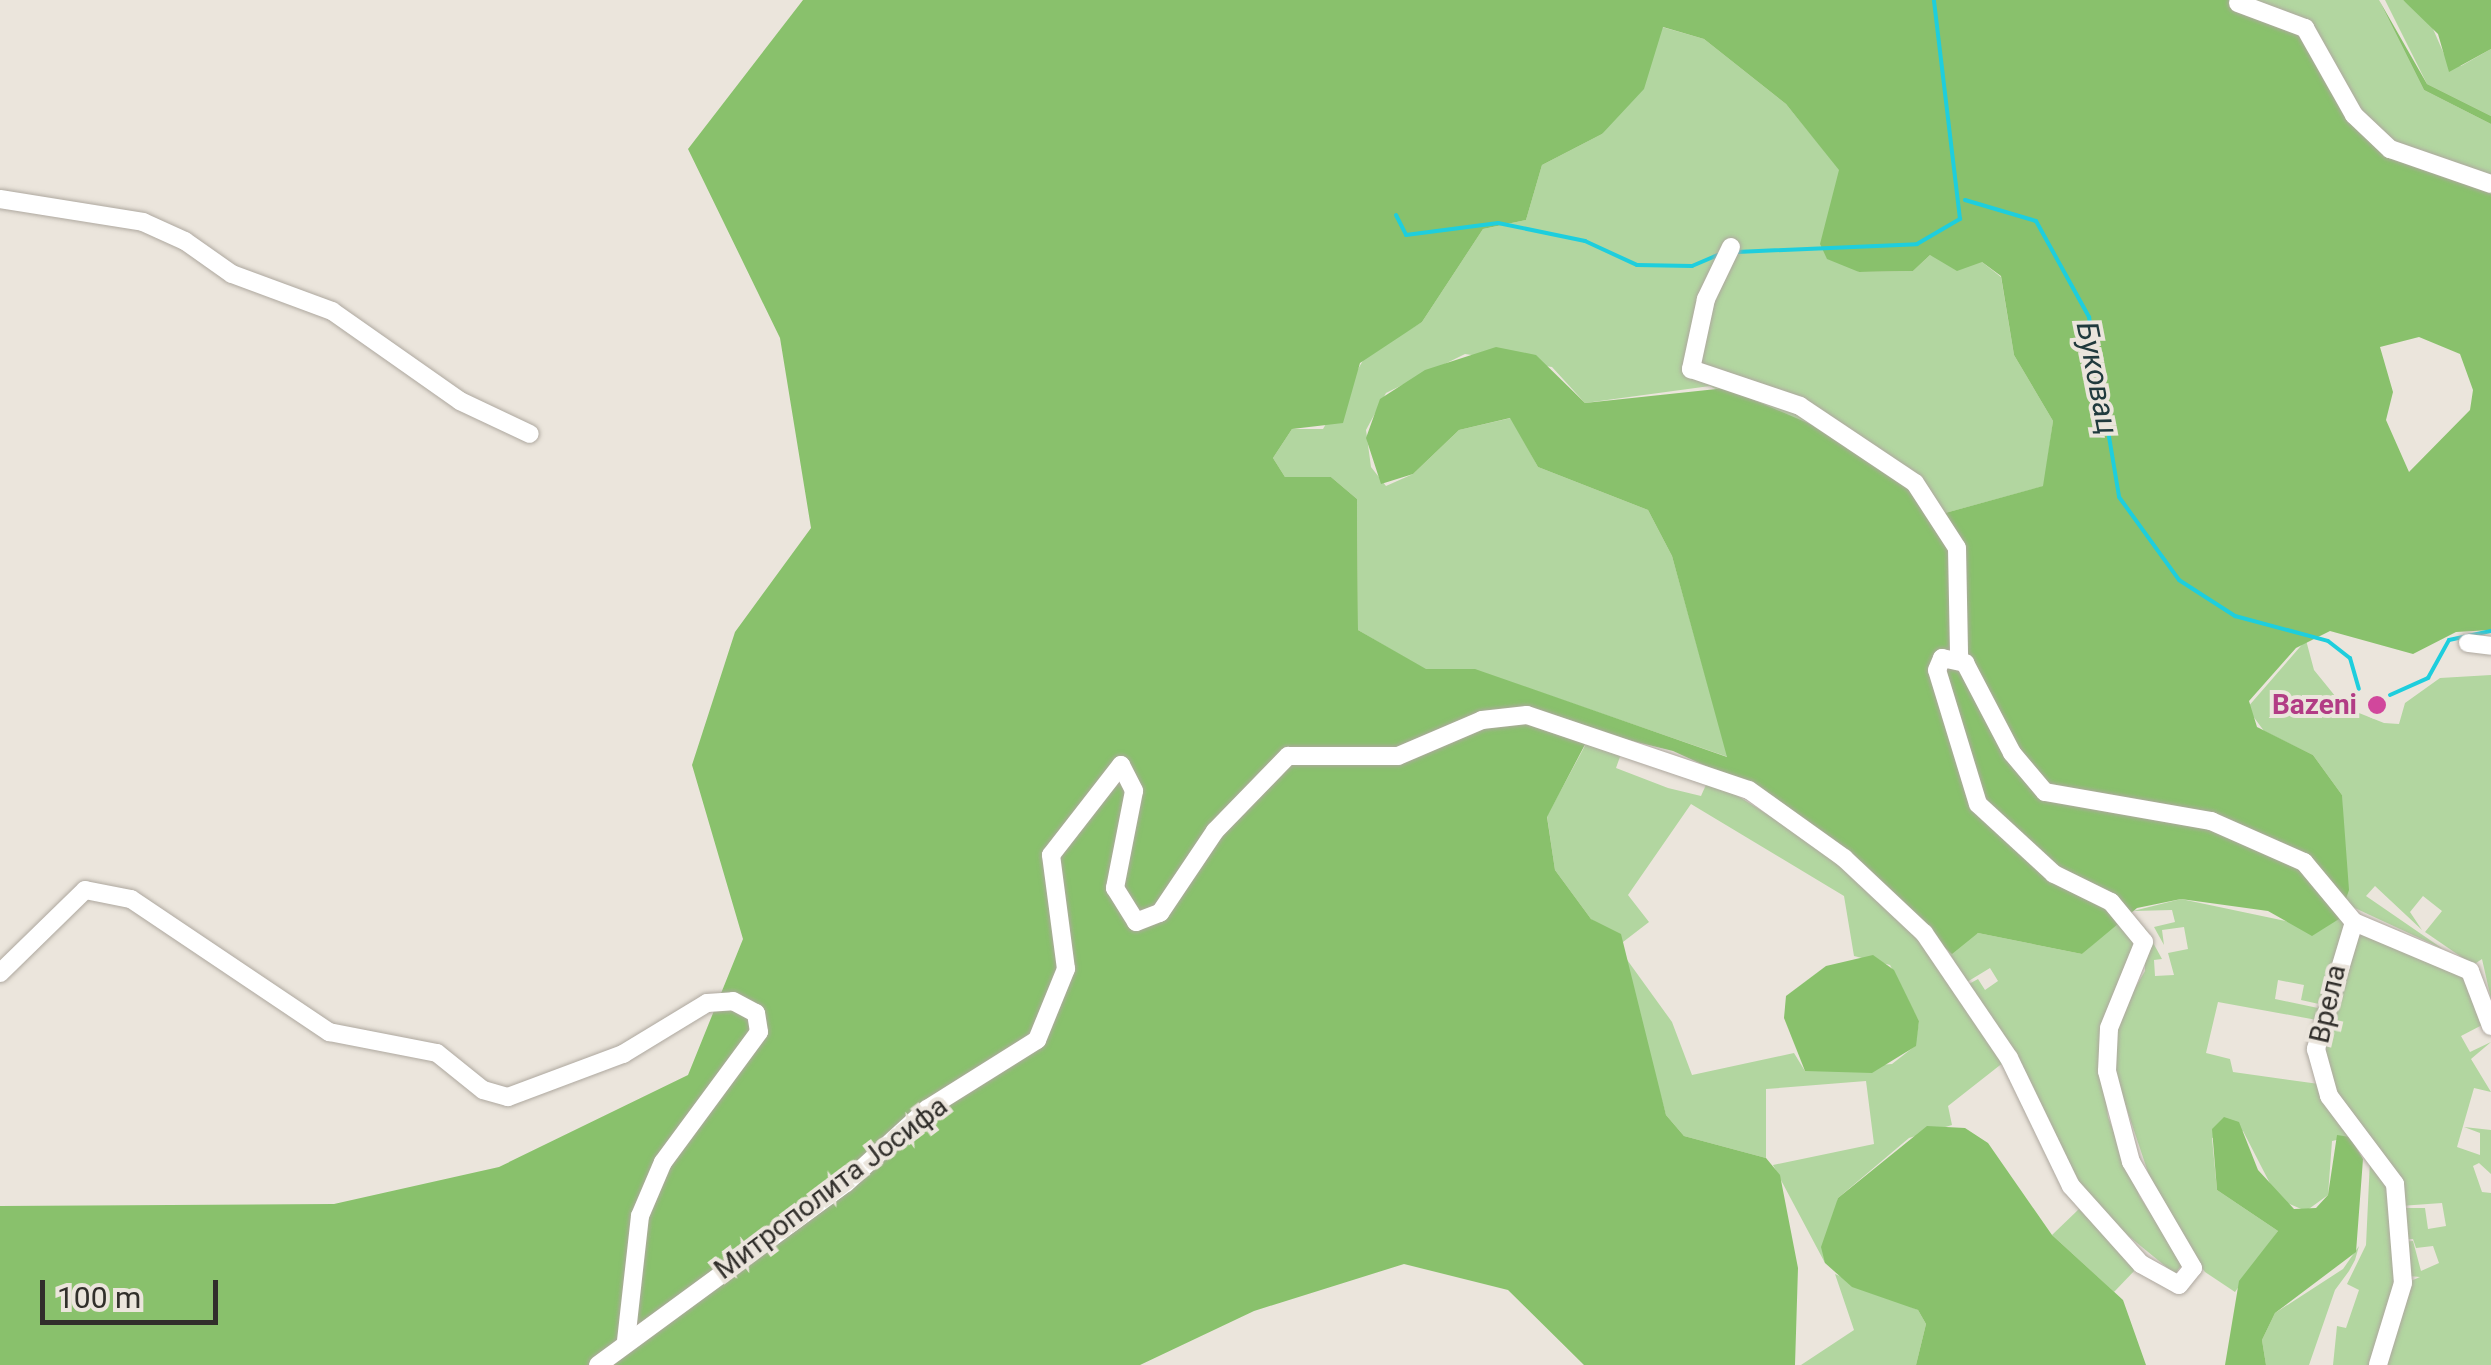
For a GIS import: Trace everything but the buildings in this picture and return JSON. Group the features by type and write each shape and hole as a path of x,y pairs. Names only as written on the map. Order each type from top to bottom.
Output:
{"street":[{"path":"2238,4 2305,28 2354,115 2390,149 2491,184"},
{"path":"0,200 143,222 185,240 232,274 332,310 460,401 530,434"},
{"path":"1729,251 1698,324 1691,369 1800,406 1915,483 1957,548 1960,657 2012,753 2045,792 2211,821 2314,869 2354,922 2465,966 2491,1026"},
{"path":"2468,643 2491,646"},
{"name":"Митрополита Јосифа","path":"598,1365 626,1340 846,1183 927,1109 1037,1040 1066,969 1050,855 1113,768 1134,779 1114,888 1122,914 1144,922 1279,760 1398,756 1510,714 1706,770 1787,810 1844,858 1947,962 2010,1058 2050,1154 2094,1217 2158,1277 2185,1284 2191,1261 2146,1195 2107,1070 2109,1028 2144,942 2111,902 2054,874 1978,804 1937,670 1948,654 1960,657"},
{"path":"0,973 85,890 130,900 330,1032 438,1053 483,1090 508,1098 622,1054 707,1003 734,1001 756,1013 759,1032 662,1162 640,1216 626,1340"},
{"name":"Врела","path":"2354,922 2316,1049 2329,1096 2395,1184 2404,1283 2378,1365"}],"green space":[{"path":"803,0 2243,0 2297,17 2348,97 2394,147 2491,179 2491,630 2456,632 2413,654 2330,631 2296,648 2249,701 2257,727 2313,755 2342,795 2349,890 2339,919 2312,936 2268,911 2181,899 2137,908 2082,954 1978,933 1952,954 1774,797 1673,751 1592,731 1547,817 1555,870 1591,919 1621,934 1666,1115 1684,1136 1766,1158 1780,1175 1798,1268 1795,1365 1584,1365 1508,1290 1404,1264 1254,1311 1140,1365 0,1365 0,1206 334,1204 499,1167 688,1075 743,939 692,765 735,632 811,528 780,338 688,149","holes":["1663,27 1704,39 1786,104 1839,170 1820,244 1827,259 1859,272 1913,271 1930,255 1957,271 1982,262 2001,276 2014,355 2053,421 2043,486 1938,515 1859,445 1726,388 1585,403 1536,355 1496,347 1425,370 1380,399 1366,438 1381,484 1413,474 1459,430 1510,418 1538,467 1648,510 1672,556 1727,757 1475,669 1426,669 1358,630 1357,499 1331,477 1285,477 1273,458 1292,429 1343,423 1360,363 1422,322 1483,229 1526,220 1542,165 1602,134 1644,89","2419,337 2460,354 2473,390 2470,410 2409,472 2386,420 2393,392 2380,347"]},
{"path":"2243,0 2379,0 2424,90 2491,124 2491,179 2394,147"},
{"path":"2379,0 2427,84 2491,116 2491,124 2424,90"},
{"path":"2385,0 2403,0 2430,22 2444,54 2461,66 2491,49 2491,116 2427,84"},
{"path":"2403,0 2491,0 2491,49 2449,72 2438,34"},
{"path":"1662,27 1704,39 1786,104 1840,170 1821,244 1859,272 1913,271 1930,255 1982,262 2001,277 2014,355 2053,421 2044,486 1938,515 1710,386 1585,403 1552,367 1465,354 1386,393 1366,430 1371,467 1386,486 1413,474 1459,430 1511,418 1538,467 1648,510 1672,556 1728,757 1475,670 1426,670 1358,630 1357,499 1331,477 1285,477 1273,458 1292,429 1323,429 1365,357 1422,322 1483,229 1526,220 1542,165 1602,134"},
{"path":"2306,640 2314,670 2344,707 2384,723 2399,724 2405,703 2440,678 2491,675 2491,999 2482,959 2473,965 2425,932 2442,911 2423,896 2410,912 2422,930 2375,886 2366,896 2443,949 2344,903 2342,795 2313,755 2264,731 2247,708"},
{"path":"1587,742 1622,751 1616,768 1668,788 1701,796 1709,778 1826,851 1916,935 2004,1062 1948,1106 1952,1125 1909,1138 1838,1198 1825,1263 1773,1165 1874,1144 1866,1081 1766,1089 1766,1158 1684,1136 1666,1115 1620,950 1672,1022 1692,1075 1794,1053 1805,1071 1892,1064 1915,1046 1919,1021 1890,965 1854,956 1844,896 1691,804 1628,895 1649,922 1623,942 1591,919 1555,870 1547,816"},
{"path":"2181,899 2290,922 2340,914 2346,925 2319,1004 2301,1000 2304,985 2278,980 2275,999 2318,1008 2317,1020 2218,1002 2206,1053 2230,1059 2233,1072 2319,1084 2350,1137 2332,1141 2328,1195 2306,1211 2278,1199 2243,1131 2212,1138 2217,1190 2278,1231 2235,1292 2205,1272 2161,1211 2112,1065 2119,1015 2145,971 2145,928 2162,959 2154,960 2155,976 2174,975 2168,953 2188,949 2184,927 2162,930 2164,945 2154,927 2175,922 2172,910 2133,911"},
{"path":"2118,922 2139,943 2099,1044 2108,1117 2140,1197 2183,1263 2175,1274 2093,1207 1969,984 1978,979 1985,990 1998,981 1990,968 1967,982 1948,951 1978,933 2082,954"},
{"path":"2355,931 2462,971 2484,1024 2461,1036 2470,1052 2491,1042 2471,1059 2491,1092 2474,1088 2457,1147 2480,1155 2480,1133 2464,1127 2491,1130 2491,1174 2479,1163 2473,1166 2482,1192 2491,1193 2491,1365 2380,1365 2406,1283 2420,1277 2409,1276 2401,1242 2413,1241 2421,1271 2439,1263 2433,1246 2416,1248 2413,1239 2401,1239 2400,1208 2425,1208 2428,1229 2446,1226 2442,1203 2400,1206 2325,1081 2321,1033"},
{"path":"1873,955 1894,970 1919,1021 1916,1046 1872,1073 1805,1071 1784,1018 1786,996 1826,966"},
{"path":"2224,1117 2239,1122 2258,1170 2294,1209 2316,1208 2328,1195 2337,1135 2350,1137 2363,1159 2356,1252 2275,1313 2262,1340 2266,1365 2225,1365 2239,1281 2278,1231 2217,1190 2212,1129"},
{"path":"1927,1126 1965,1128 1988,1143 2052,1235 2123,1300 2146,1365 1916,1365 1926,1324 1918,1310 1852,1287 1825,1263 1821,1247 1838,1198"},
{"path":"2370,1160 2385,1174 2397,1269 2374,1365 2333,1365 2337,1326 2346,1328 2359,1290 2347,1284 2366,1245"},
{"path":"2079,1209 2136,1269 2114,1292 2052,1235"},
{"path":"2359,1246 2349,1271 2335,1290 2309,1365 2266,1365 2262,1340 2275,1313 2343,1269"},
{"path":"1835,1274 1918,1310 1926,1324 1916,1365 1801,1365 1854,1330"}],"waterway":[{"path":"1737,252 1917,244 1960,219 1934,0"},
{"name":"Буковац","path":"1965,200 2036,221 2089,317 2119,497 2179,580 2235,616 2328,641 2350,658 2359,689"},
{"path":"1396,215 1406,235 1498,223 1585,241 1637,265 1692,266 1723,253"},
{"name":"Буковац","path":"2390,695 2428,678 2449,640 2491,631"}],"place":[{"name":"Bazeni","path":"2377,705"}]}
